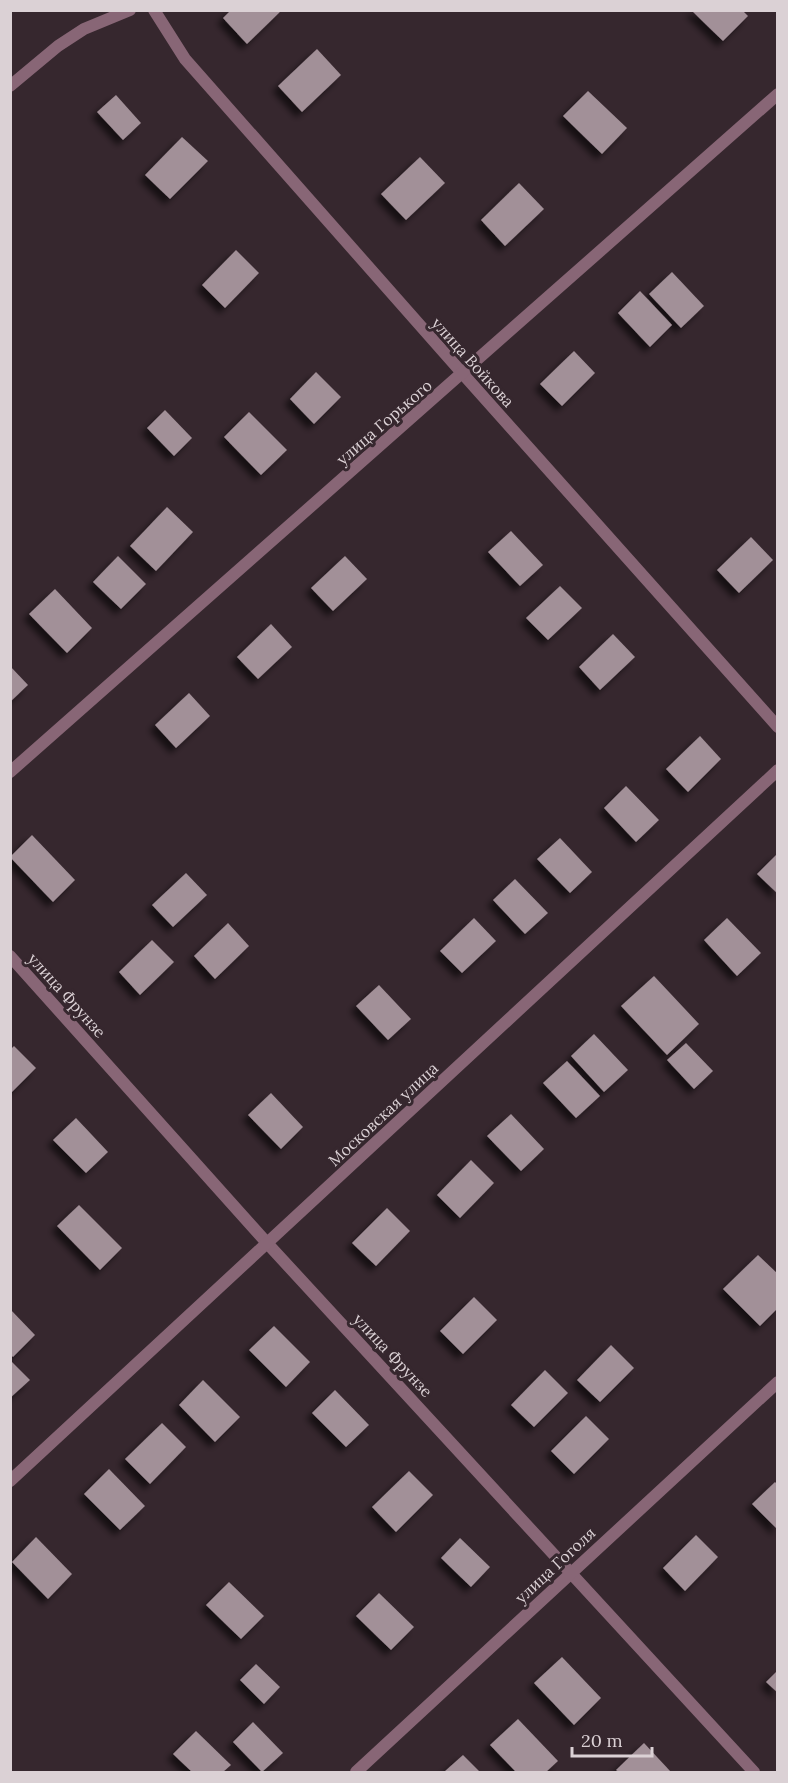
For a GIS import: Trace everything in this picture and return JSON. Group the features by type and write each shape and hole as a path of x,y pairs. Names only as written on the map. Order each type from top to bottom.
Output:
{"street":[{"path":"10,86 58,46 84,29 130,10"},
{"name":"улица Войкова","path":"154,10 185,59 777,727"},
{"name":"улица Горького","path":"10,772 463,374 777,94"},
{"name":"Московская улица","path":"10,1481 777,770"},
{"name":"улица Фрунзе","path":"10,956 267,1243 754,1773"},
{"name":"улица Гоголя","path":"356,1773 777,1382"}],"building":[{"path":"231,10 282,10 247,44 223,18"},
{"path":"691,10 742,10 748,16 723,41"},
{"path":"317,49 341,75 302,112 278,86"},
{"path":"588,91 627,128 602,154 563,116"},
{"path":"116,95 141,123 123,140 97,112"},
{"path":"182,137 208,161 170,199 145,175"},
{"path":"420,157 445,183 406,220 381,194"},
{"path":"519,183 544,209 505,246 481,220"},
{"path":"236,250 259,273 225,308 202,285"},
{"path":"672,272 704,306 681,328 649,294"},
{"path":"640,291 672,325 650,347 618,313"},
{"path":"574,351 595,373 562,406 540,384"},
{"path":"316,372 341,397 314,424 290,399"},
{"path":"165,410 192,438 174,456 147,428"},
{"path":"249,412 287,450 261,475 224,437"},
{"path":"167,507 193,532 156,571 130,546"},
{"path":"511,531 543,565 520,586 488,552"},
{"path":"751,537 773,560 739,593 717,570"},
{"path":"118,556 146,584 121,609 93,582"},
{"path":"345,556 367,579 333,611 311,588"},
{"path":"560,586 582,608 548,640 526,618"},
{"path":"55,589 92,628 67,653 29,614"},
{"path":"271,624 292,647 258,679 237,657"},
{"path":"613,634 635,657 600,690 579,667"},
{"path":"10,666 28,685 10,702"},
{"path":"189,693 210,716 176,748 155,725"},
{"path":"700,736 721,759 688,792 666,769"},
{"path":"626,786 659,820 636,842 604,808"},
{"path":"32,835 75,880 53,902 10,857"},
{"path":"560,838 592,872 570,893 537,859"},
{"path":"778,853 778,894 757,874"},
{"path":"186,873 207,895 173,927 152,905"},
{"path":"515,879 548,913 525,934 493,900"},
{"path":"474,918 496,941 462,973 440,951"},
{"path":"727,918 761,953 737,976 704,940"},
{"path":"228,923 249,946 215,979 194,956"},
{"path":"152,940 174,962 140,995 119,972"},
{"path":"654,976 699,1024 667,1055 621,1006"},
{"path":"379,985 411,1019 388,1040 356,1006"},
{"path":"594,1034 628,1070 604,1092 571,1056"},
{"path":"686,1043 713,1071 694,1089 667,1060"},
{"path":"14,1046 36,1068 10,1094 10,1050"},
{"path":"567,1061 600,1096 576,1118 543,1083"},
{"path":"271,1093 303,1127 281,1149 248,1115"},
{"path":"511,1114 544,1149 521,1171 487,1136"},
{"path":"76,1118 108,1152 86,1173 53,1140"},
{"path":"471,1160 494,1183 460,1218 437,1195"},
{"path":"79,1205 122,1248 100,1270 57,1226"},
{"path":"387,1208 410,1231 376,1266 352,1243"},
{"path":"758,1255 778,1274 778,1308 760,1326 723,1289"},
{"path":"474,1297 497,1320 463,1354 440,1331"},
{"path":"10,1309 35,1335 13,1357 10,1354"},
{"path":"274,1326 310,1362 286,1387 249,1350"},
{"path":"611,1345 634,1368 600,1402 577,1380"},
{"path":"10,1360 30,1380 10,1398"},
{"path":"545,1370 568,1393 534,1427 511,1405"},
{"path":"203,1380 240,1417 215,1442 179,1405"},
{"path":"335,1390 369,1425 346,1447 312,1413"},
{"path":"586,1416 609,1439 574,1474 551,1451"},
{"path":"162,1423 186,1447 150,1484 125,1459"},
{"path":"109,1469 145,1506 120,1530 84,1494"},
{"path":"409,1471 433,1495 396,1532 372,1507"},
{"path":"775,1482 778,1485 778,1530 752,1504"},
{"path":"696,1535 718,1557 685,1591 663,1568"},
{"path":"36,1537 72,1574 48,1599 12,1562"},
{"path":"460,1538 490,1567 471,1587 441,1558"},
{"path":"229,1582 264,1616 241,1639 206,1605"},
{"path":"379,1593 414,1627 391,1650 356,1616"},
{"path":"562,1657 601,1698 574,1725 534,1683"},
{"path":"256,1664 280,1687 264,1704 240,1680"},
{"path":"778,1670 778,1693 766,1682"},
{"path":"518,1719 558,1761 546,1772 516,1772 490,1745"},
{"path":"253,1722 283,1753 262,1772 233,1742"},
{"path":"196,1731 231,1765 223,1772 192,1772 173,1754"},
{"path":"644,1743 671,1772 619,1772 616,1770"},
{"path":"463,1755 480,1772 444,1772"}]}
